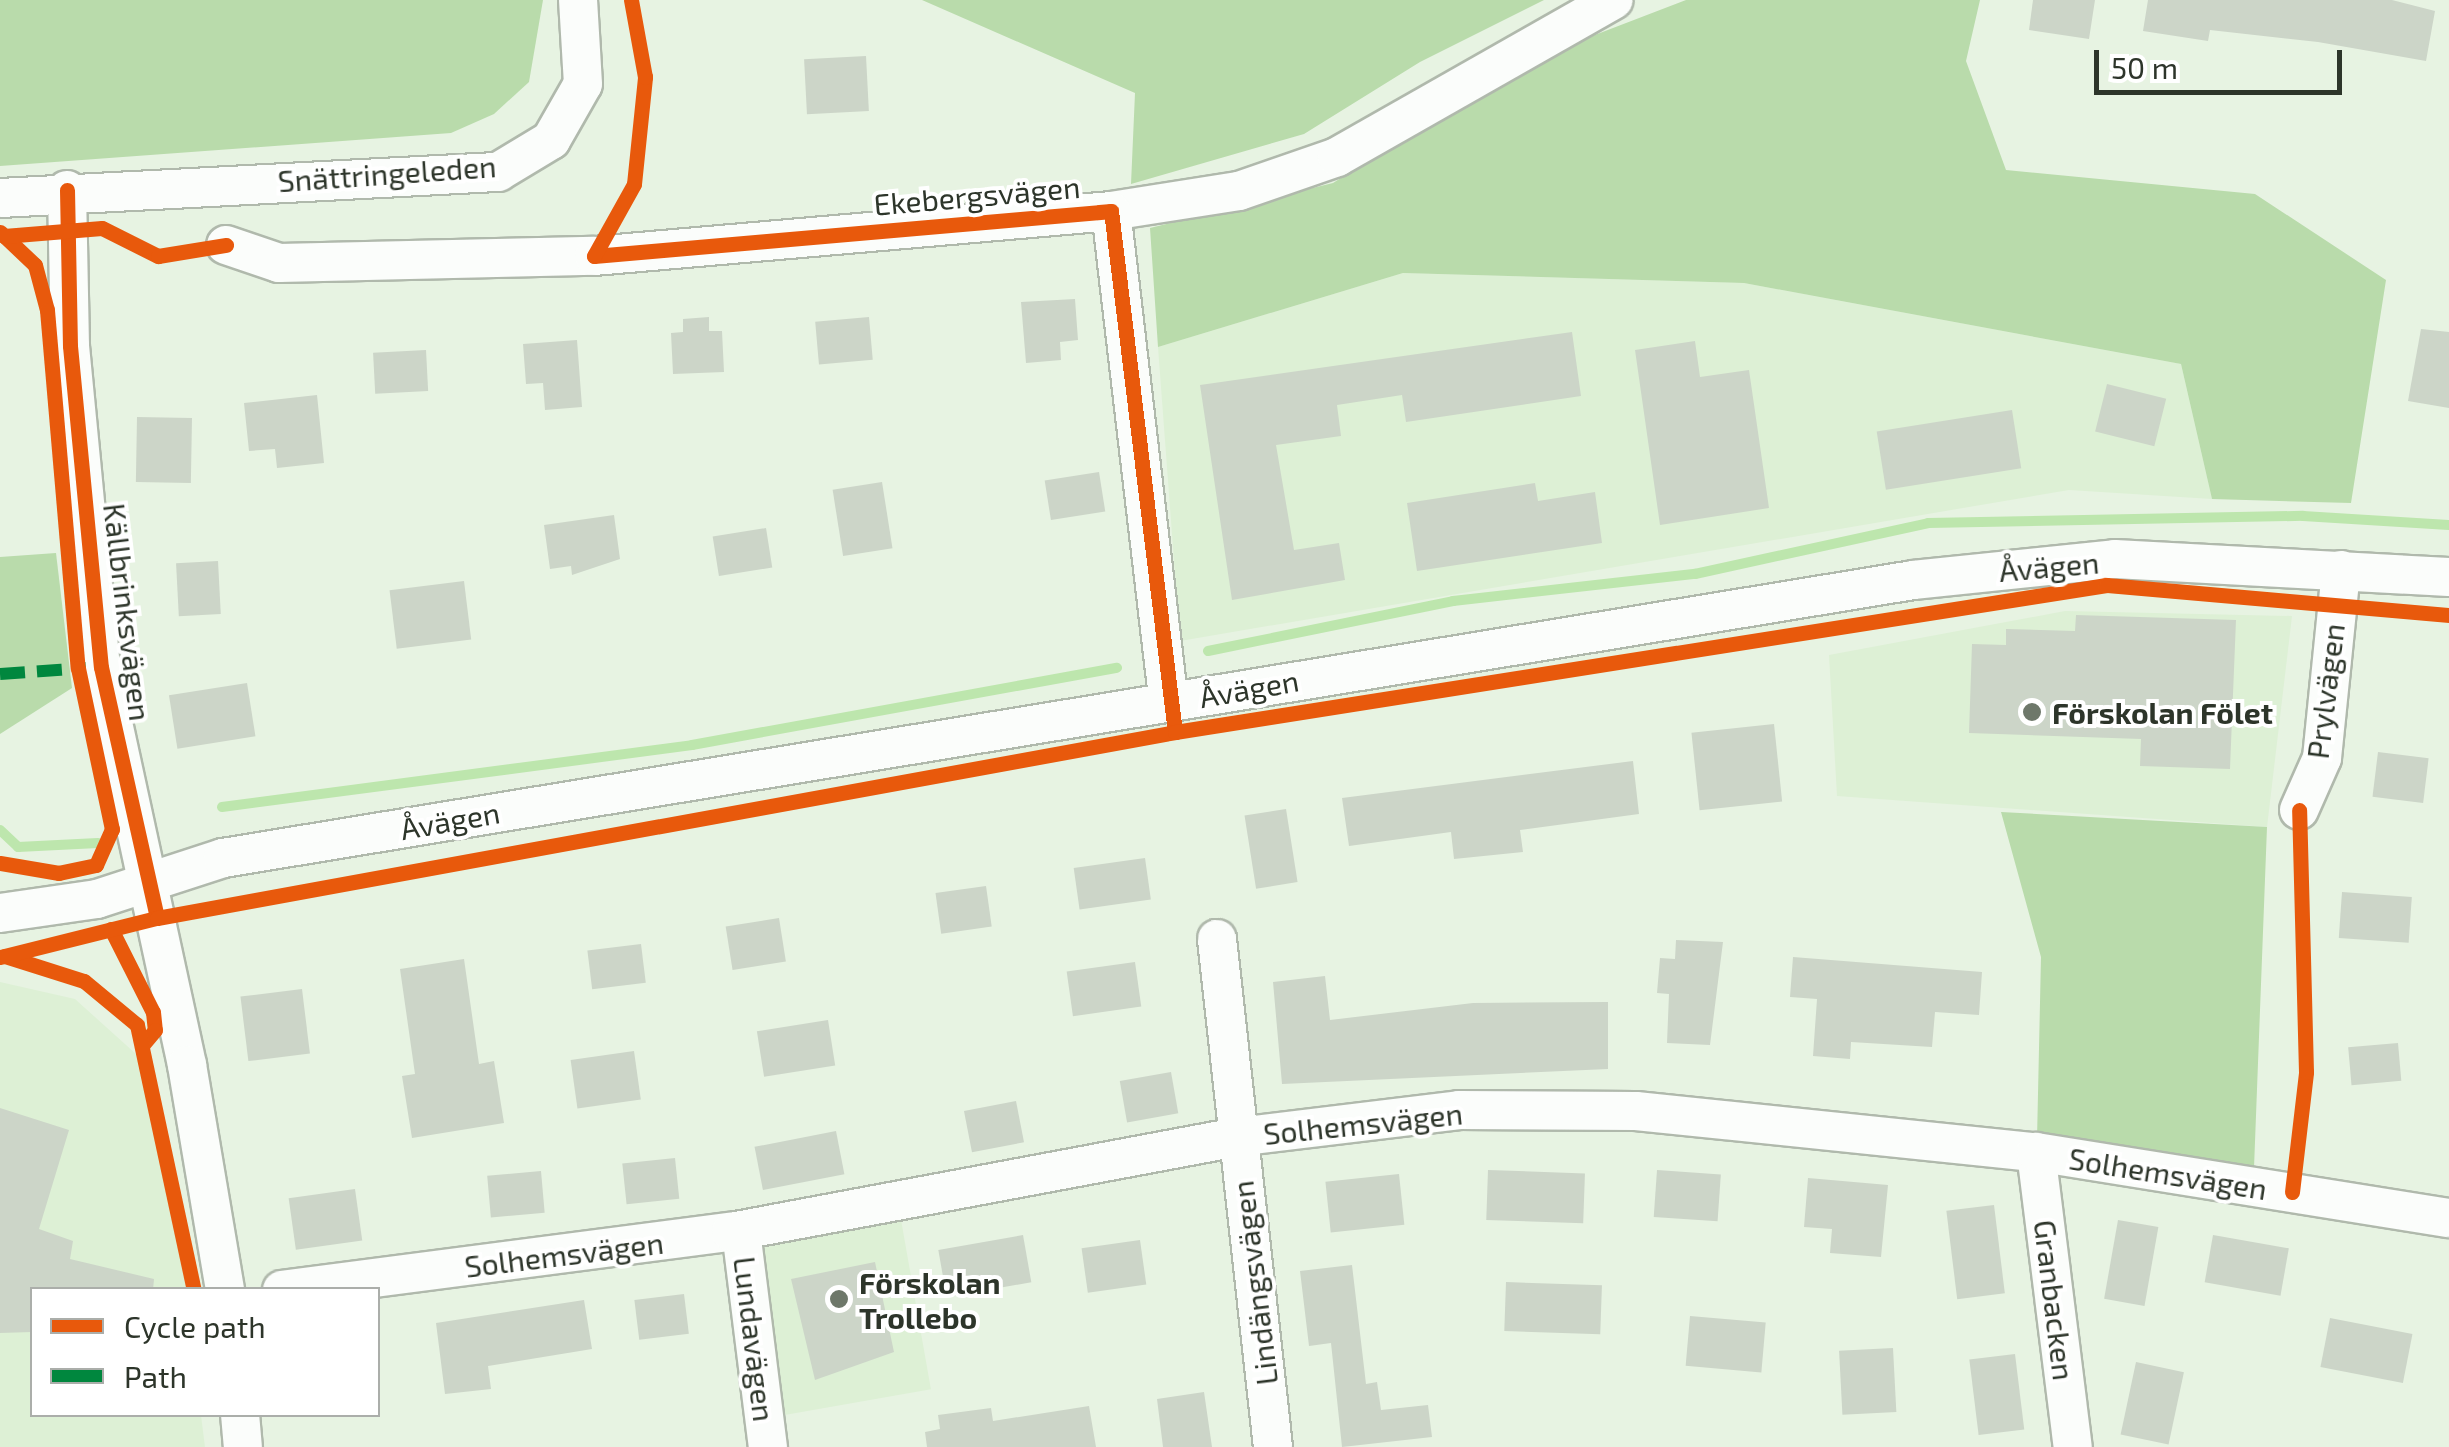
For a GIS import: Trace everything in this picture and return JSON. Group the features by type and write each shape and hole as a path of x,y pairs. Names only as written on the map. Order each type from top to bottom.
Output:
{"street":[{"name":"Snättringeleden","path":"0,198 67,190 498,172 551,140 583,84 578,0"},
{"name":"Ekebergsvägen","path":"226,244 279,263 594,256 1111,211 1239,191 1336,158 1613,0"},
{"name":"Källbrinksvägen","path":"67,190 70,346 101,667 149,878 224,1287"},
{"name":"Ekebergsvägen","path":"1111,211 1169,702"},
{"name":"Åvägen","path":"0,913 96,899 149,878 242,855 2015,568 2115,560 2449,577"},
{"name":"Prylvägen","path":"2299,810 2322,758 2342,570"},
{"name":"Lindängsvägen","path":"1217,939 1273,1447"},
{"name":"Solhemsvägen","path":"305,1287 741,1231 1237,1137 1459,1110 1636,1111 2036,1152 2449,1218"},
{"name":"Granbacken","path":"2036,1152 2073,1447"},
{"name":"Lundavägen","path":"741,1231 768,1447"},
{"path":"240,1417 244,1447"}],"shaded area":[{"path":"1403,273 1744,283 2181,364 2212,499 2069,490 1180,641 1158,347"},
{"path":"2065,611 2292,616 2267,827 1837,796 1829,655"},
{"path":"0,982 75,999 136,1054 165,1146 186,1287 30,1287 30,1417 201,1417 205,1447 0,1447"},
{"path":"900,1214 931,1389 773,1417 742,1242"}],"green space":[{"path":"0,0 543,0 529,82 494,114 451,133 0,166"},
{"path":"922,0 1544,0 1420,62 1304,134 1131,184 1135,93"},
{"path":"1686,0 1980,0 1966,61 2006,170 2255,194 2386,280 2351,503 2212,499 2181,364 1744,283 1403,273 1158,347 1150,228 1333,183 1527,61"},
{"path":"56,553 72,688 0,734 0,557"},
{"path":"2001,812 2267,827 2254,1168 2037,1139 2041,957"}],"building":[{"path":"2033,0 2095,0 2089,39 2029,30"},
{"path":"2148,0 2392,0 2435,11 2426,61 2318,42 2210,30 2208,41 2143,31"},
{"path":"866,56 869,111 807,114 804,59"},
{"path":"1075,299 1078,340 1060,342 1061,360 1026,363 1021,302"},
{"path":"709,317 709,331 722,331 724,372 673,374 671,333 683,332 683,319"},
{"path":"869,317 873,360 819,365 815,322"},
{"path":"2421,329 2449,332 2449,408 2408,401"},
{"path":"1572,332 1581,396 1406,422 1402,395 1337,405 1341,436 1276,445 1294,550 1339,543 1345,580 1232,600 1200,385"},
{"path":"577,340 582,407 545,410 543,383 526,384 523,344"},
{"path":"1695,341 1700,377 1749,370 1769,508 1660,525 1635,350"},
{"path":"426,350 428,391 375,394 373,353"},
{"path":"2107,384 2166,399 2154,446 2095,432"},
{"path":"317,395 324,463 277,468 275,449 249,451 244,403"},
{"path":"2012,410 2021,468 1886,490 1877,431"},
{"path":"137,417 192,418 191,483 136,482"},
{"path":"1099,472 1105,512 1051,520 1045,481"},
{"path":"882,482 892,548 843,556 833,490"},
{"path":"1535,483 1538,501 1595,492 1602,543 1417,571 1407,503"},
{"path":"614,515 620,559 572,575 571,566 550,569 544,525"},
{"path":"766,528 772,568 719,576 713,536"},
{"path":"218,561 221,614 179,616 176,563"},
{"path":"464,581 471,640 397,649 390,590"},
{"name":"Förskolan Fölet","path":"2076,615 2236,620 2230,769 2140,766 2141,739 1969,733 1972,644 2006,645 2006,629 2075,631"},
{"path":"247,683 255,736 177,749 169,695"},
{"path":"1774,724 1782,802 1700,810 1691,733"},
{"path":"2378,752 2429,758 2423,803 2373,797"},
{"path":"1633,761 1639,814 1520,830 1523,852 1454,859 1451,832 1349,846 1342,798"},
{"path":"1286,809 1298,882 1256,889 1245,816"},
{"path":"1145,858 1151,900 1080,910 1074,868"},
{"path":"986,886 992,927 941,934 935,893"},
{"path":"2342,892 2412,897 2409,943 2339,938"},
{"path":"779,918 786,961 733,970 726,926"},
{"path":"1676,940 1723,942 1710,1045 1667,1043 1669,994 1657,993 1660,958 1675,959"},
{"path":"641,944 646,983 592,989 587,951"},
{"path":"1793,957 1982,972 1979,1015 1935,1012 1932,1047 1851,1042 1850,1059 1813,1056 1817,999 1790,997"},
{"path":"464,959 479,1064 494,1061 504,1123 412,1138 402,1076 415,1074 400,969"},
{"path":"1135,962 1141,1007 1073,1016 1067,972"},
{"path":"1325,976 1330,1020 1473,1003 1608,1002 1608,1069 1282,1084 1273,982"},
{"path":"302,989 310,1054 248,1061 240,997"},
{"path":"828,1020 835,1065 764,1077 757,1031"},
{"path":"2398,1043 2401,1081 2352,1085 2348,1047"},
{"path":"634,1051 641,1100 577,1108 571,1060"},
{"path":"1171,1072 1178,1113 1127,1122 1120,1081"},
{"path":"1016,1101 1024,1142 972,1152 964,1111"},
{"path":"0,1108 69,1130 39,1229 73,1241 70,1259 154,1279 153,1287 30,1287 30,1332 0,1333"},
{"path":"836,1131 844,1174 763,1190 755,1147"},
{"path":"675,1158 679,1199 627,1204 622,1164"},
{"path":"1488,1170 1585,1173 1583,1223 1486,1220"},
{"path":"1657,1170 1721,1174 1718,1221 1654,1217"},
{"path":"541,1171 545,1213 491,1218 487,1176"},
{"path":"1399,1174 1404,1225 1331,1232 1325,1182"},
{"path":"1808,1178 1888,1185 1881,1257 1830,1253 1832,1229 1804,1227"},
{"path":"355,1189 362,1240 296,1250 289,1198"},
{"path":"1994,1205 2005,1293 1957,1299 1946,1211"},
{"path":"2118,1220 2158,1227 2144,1306 2104,1299"},
{"path":"1023,1235 1031,1282 947,1297 938,1250"},
{"path":"2213,1235 2289,1248 2280,1296 2205,1282"},
{"path":"1140,1240 1146,1285 1088,1293 1082,1248"},
{"name":"Förskolan Trollebo","path":"875,1262 894,1352 815,1380 791,1279"},
{"path":"1352,1265 1366,1384 1377,1382 1381,1410 1428,1405 1432,1437 1342,1447 1331,1343 1309,1346 1300,1271"},
{"path":"1506,1282 1602,1285 1600,1334 1504,1331"},
{"path":"684,1294 689,1334 639,1340 634,1300"},
{"path":"584,1300 592,1349 488,1366 491,1389 445,1394 436,1323"},
{"path":"1690,1316 1766,1323 1761,1372 1686,1366"},
{"path":"2330,1318 2412,1334 2403,1383 2320,1367"},
{"path":"1893,1348 1896,1412 1842,1415 1839,1351"},
{"path":"2015,1354 2024,1429 1979,1435 1969,1360"},
{"path":"2136,1362 2184,1372 2169,1445 2121,1434"},
{"path":"1204,1392 1212,1447 1163,1447 1157,1399"},
{"path":"1089,1406 1096,1447 927,1447 925,1432 940,1429 938,1415 991,1408 993,1421"}],"waterway":[{"path":"1208,651 1453,601 1695,574 1928,523 2303,516 2449,525"},
{"path":"222,807 692,745 1117,668"},
{"path":"0,830 18,847 98,843"}],"marked path":[{"path":"0,674 86,668"}],"cycle path":[{"path":"594,256 634,184 645,77 631,0"},
{"path":"67,190 70,346 101,667 157,918"},
{"path":"594,256 1111,211 1175,732"},
{"path":"4,236 102,228 158,256 226,245"},
{"path":"0,232 35,265 47,310 78,668 112,829 96,865 59,873 0,863"},
{"path":"0,957 157,918 1175,732 2106,585 2449,615"},
{"path":"2292,1192 2306,1072 2299,810"},
{"path":"111,929 153,1012 155,1030 144,1043"},
{"path":"5,956 84,981 137,1025 193,1287"}],"place":[{"name":"Förskolan Fölet","path":"2032,712"},
{"name":"Förskolan Trollebo","path":"839,1299"}]}
